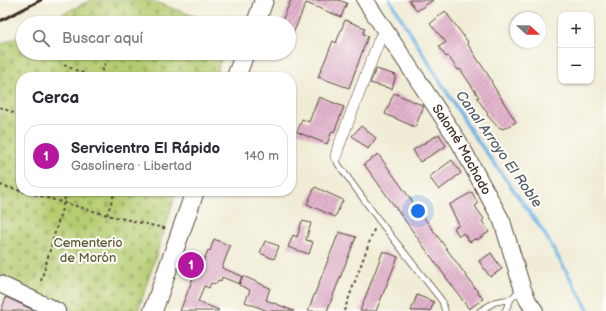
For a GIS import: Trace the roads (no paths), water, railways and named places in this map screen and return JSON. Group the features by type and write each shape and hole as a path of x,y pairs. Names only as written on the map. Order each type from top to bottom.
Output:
{"main road":[{"path":"258,16 264,0"},
{"path":"238,72 242,60"},
{"path":"153,311 193,196"}],"street":[{"name":"Salomé Machado","path":"365,0 459,142 502,221 522,287 528,301 535,311"},
{"path":"336,157 338,148 380,38 386,31"},
{"path":"0,284 57,311"}],"lane":[{"path":"336,157 338,164 378,219 442,301 445,311"},
{"path":"505,311 511,299 522,287"},
{"path":"480,311 495,302 511,299"}],"waterway":[{"name":"Canal Arroyo El Roble","path":"390,0 472,133 543,231 589,311"}],"railway":[{"path":"0,21 41,0"}],"place":[{"name":"Servicentro El Rápido","path":"191,265"}],"park label":[{"name":"Cementerio de Morón","path":"88,250"}]}
